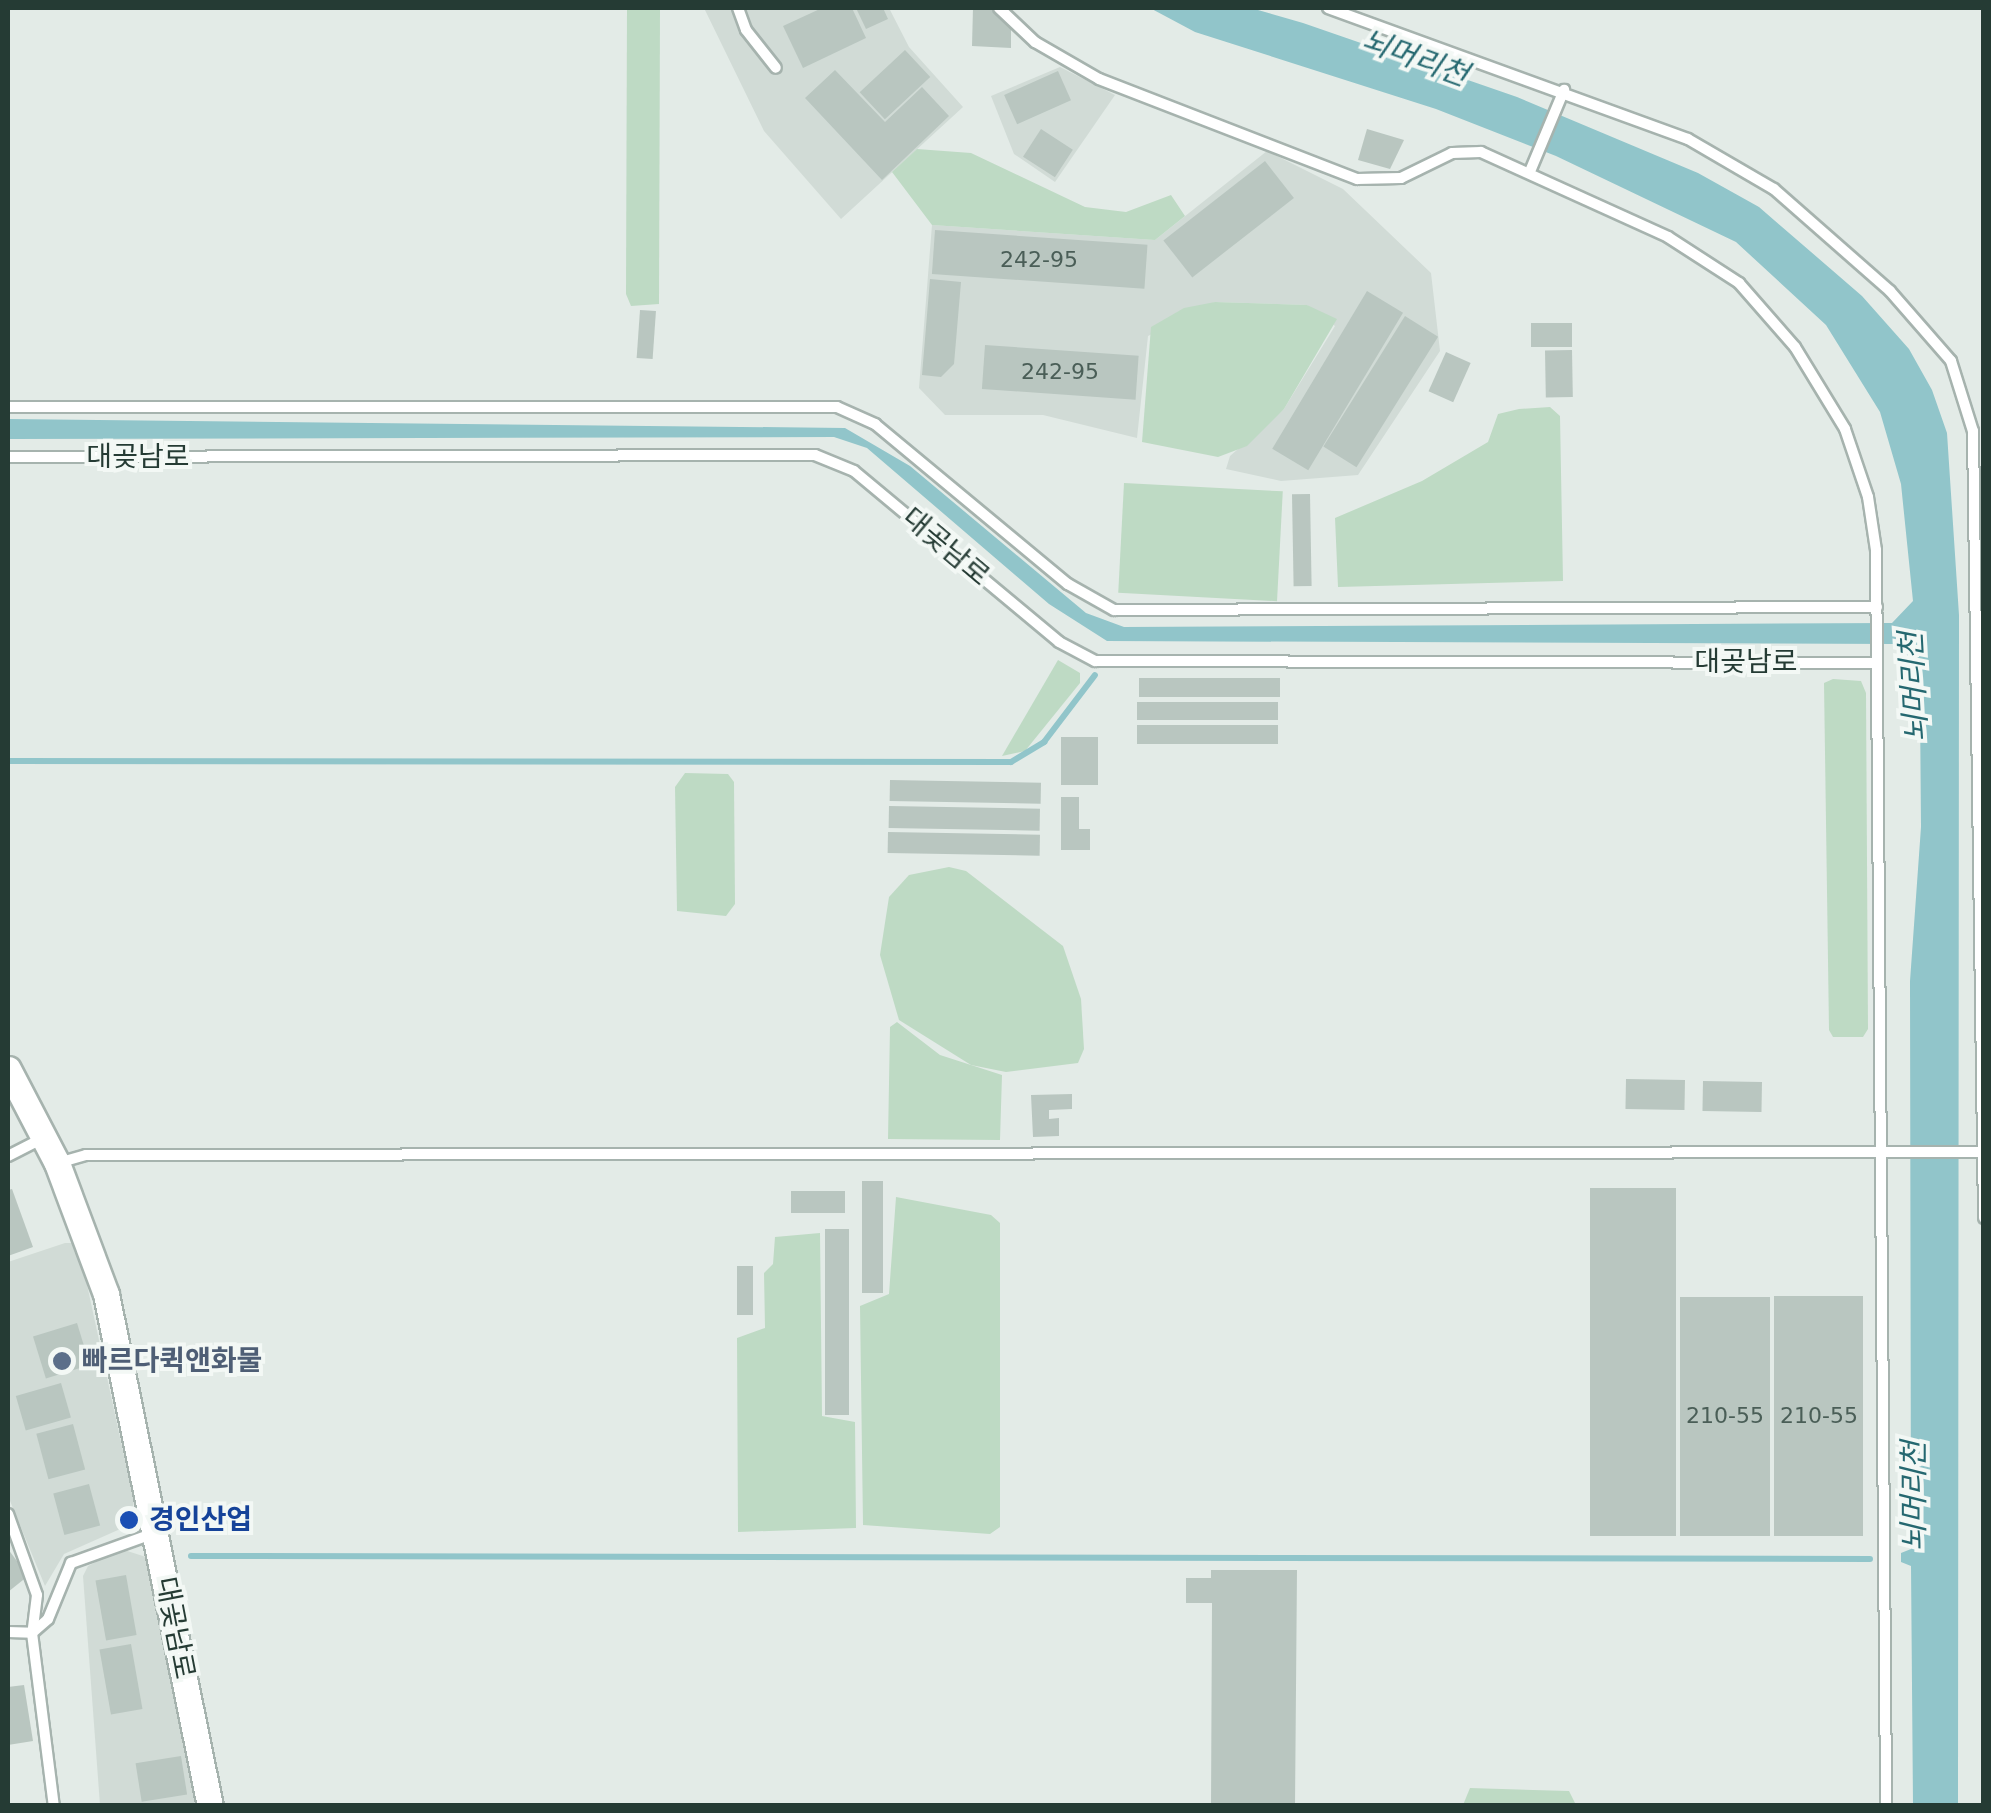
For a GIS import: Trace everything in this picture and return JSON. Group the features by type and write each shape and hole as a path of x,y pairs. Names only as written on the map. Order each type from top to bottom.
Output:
{"street":[{"name":"대곶남로","path":"8,1069 58,1163 106,1294 210,1806"}],"lane":[{"path":"738,8 746,30 776,68"},
{"path":"999,8 1035,42 1099,79 1358,178 1401,178 1465,149 1530,170 1721,267 1795,347 1855,452 1874,523 1877,607 1886,1806"},
{"path":"1328,8 1564,90 1688,139 1774,189 1890,292 1951,361 1974,431 1984,1218"},
{"path":"1530,170 1564,90"},
{"name":"대곶남로","path":"8,407 837,407 875,424 1068,584 1114,610 1877,607"},
{"name":"대곶남로","path":"8,457 815,455 854,471 1059,642 1096,661 1876,662"},
{"path":"8,1156 44,1137"},
{"path":"58,1163 86,1155 1983,1152"},
{"path":"8,1514 37,1596 32,1633 54,1806"},
{"path":"8,1632 32,1633 48,1619 71,1564 156,1533"}],"shaded area":[{"path":"704,8 889,8 909,47 963,107 841,219 764,131"},
{"path":"1060,67 1115,95 1055,182 1014,154 991,96"},
{"path":"1267,151 1343,189 1431,273 1440,351 1358,475 1281,481 1226,469 1230,456 1284,409 1335,326 1307,305 1215,302 1148,336 1137,438 1043,415 945,415 919,388 932,225 1155,240"},
{"path":"75,1243 86,1280 134,1502 127,1526 64,1554 45,1586 8,1496 8,1262"},
{"path":"121,1549 146,1557 199,1805 100,1805 83,1576 88,1566"}],"green space":[{"path":"627,8 660,8 659,304 631,306 626,294"},
{"path":"917,149 971,153 1085,207 1126,212 1171,195 1185,216 1155,240 932,225 892,172"},
{"path":"1215,302 1307,305 1337,319 1284,409 1247,446 1218,457 1142,442 1151,327 1184,308"},
{"path":"1550,407 1560,416 1563,581 1338,587 1335,518 1422,481 1488,442 1498,414"},
{"path":"1124,483 1283,491 1277,601 1118,593"},
{"path":"1058,660 1080,673 1080,683 1025,751 1002,756"},
{"path":"1833,679 1861,681 1866,693 1868,1029 1863,1037 1833,1037 1829,1030 1824,683"},
{"path":"685,773 728,774 734,782 735,904 726,916 677,911 675,787"},
{"path":"949,867 966,871 1063,946 1081,999 1084,1049 1078,1063 1006,1072 971,1065 899,1020 880,955 889,897 909,875"},
{"path":"897,1022 940,1055 1002,1075 1000,1140 888,1139 890,1027"},
{"path":"896,1197 991,1215 1000,1223 1000,1527 990,1534 863,1525 860,1306 889,1294"},
{"path":"820,1233 822,1416 855,1422 856,1528 738,1532 737,1338 765,1328 764,1273 773,1264 775,1237"},
{"path":"1470,1788 1569,1791 1576,1805 1463,1805"}],"water":[{"name":"뇌머리천","path":"1150,8 1251,8 1303,23 1517,97 1698,173 1759,207 1862,296 1909,349 1932,390 1947,433 1959,615 1958,1805 1913,1805 1911,1566 1901,1562 1901,1553 1911,1549 1910,981 1921,827 1920,704 1911,658 1894,644 1107,641 1049,604 867,448 834,437 8,439 8,419 845,428 910,466 1086,613 1124,627 1892,623 1913,601 1901,484 1880,412 1826,325 1736,242 1556,156 1436,109 1195,32"}],"building":[{"path":"822,8 852,8 866,38 803,68 783,26"},
{"path":"856,8 883,8 888,19 866,29"},
{"path":"973,8 991,8 1011,28 1011,48 972,46"},
{"path":"905,50 930,77 885,119 860,92"},
{"path":"835,70 885,122 922,87 949,116 882,180 805,98"},
{"path":"1058,71 1071,100 1017,124 1004,95"},
{"path":"1041,129 1073,150 1055,177 1023,157"},
{"path":"1367,129 1404,140 1390,169 1358,160"},
{"path":"1265,161 1294,198 1192,277 1163,240"},
{"path":"935,230 1147,245 1144,289 932,274"},
{"path":"930,279 961,282 954,364 941,377 922,375"},
{"path":"1367,291 1403,313 1308,470 1272,449"},
{"path":"640,310 656,311 653,359 637,358"},
{"path":"1405,316 1438,337 1356,467 1323,447"},
{"path":"1531,323 1572,323 1572,347 1531,347"},
{"path":"985,345 1139,356 1136,400 982,389"},
{"path":"1545,350 1572,350 1573,397 1546,397"},
{"path":"1446,352 1471,363 1453,402 1429,391"},
{"path":"1292,494 1310,494 1312,586 1294,586"},
{"path":"1139,678 1280,678 1280,697 1139,697"},
{"path":"1137,702 1278,702 1278,720 1137,720"},
{"path":"1137,725 1278,725 1278,744 1137,744"},
{"path":"1061,737 1098,737 1098,785 1061,785"},
{"path":"890,780 1041,783 1041,804 890,801"},
{"path":"1061,797 1079,797 1079,829 1090,829 1090,850 1061,850"},
{"path":"889,806 1040,809 1040,831 889,828"},
{"path":"888,832 1040,835 1040,856 888,853"},
{"path":"1626,1079 1685,1080 1684,1110 1625,1109"},
{"path":"1703,1081 1762,1082 1761,1112 1702,1111"},
{"path":"1072,1094 1072,1109 1049,1110 1049,1119 1059,1118 1059,1136 1033,1137 1031,1095"},
{"path":"862,1181 883,1181 883,1293 862,1293"},
{"path":"1590,1188 1676,1188 1676,1536 1590,1536"},
{"path":"12,1189 33,1247 8,1256 8,1190"},
{"path":"791,1191 845,1191 845,1213 791,1213"},
{"path":"825,1229 849,1229 849,1415 825,1415"},
{"path":"737,1266 753,1266 753,1315 737,1315"},
{"path":"1774,1296 1863,1296 1863,1536 1774,1536"},
{"path":"1680,1297 1770,1297 1770,1536 1680,1536"},
{"path":"77,1323 90,1365 46,1379 33,1336"},
{"path":"61,1383 71,1418 26,1431 16,1396"},
{"path":"73,1424 85,1469 48,1479 36,1434"},
{"path":"89,1484 100,1526 64,1535 53,1494"},
{"path":"8,1549 28,1576 8,1592"},
{"path":"1211,1570 1297,1570 1295,1806 1211,1806 1212,1603 1186,1603 1186,1578 1211,1578"},
{"path":"126,1575 137,1635 106,1640 95,1580"},
{"path":"131,1644 142,1709 111,1715 99,1650"},
{"path":"24,1685 33,1741 8,1745 8,1687"},
{"path":"181,1756 187,1795 142,1802 136,1763"}],"waterway":[{"path":"8,761 1011,762 1044,742 1095,675"},
{"path":"191,1556 1870,1559"}],"place":[{"name":"빠르다퀵앤화물","path":"62,1361"},
{"name":"경인산업","path":"129,1520"}]}
